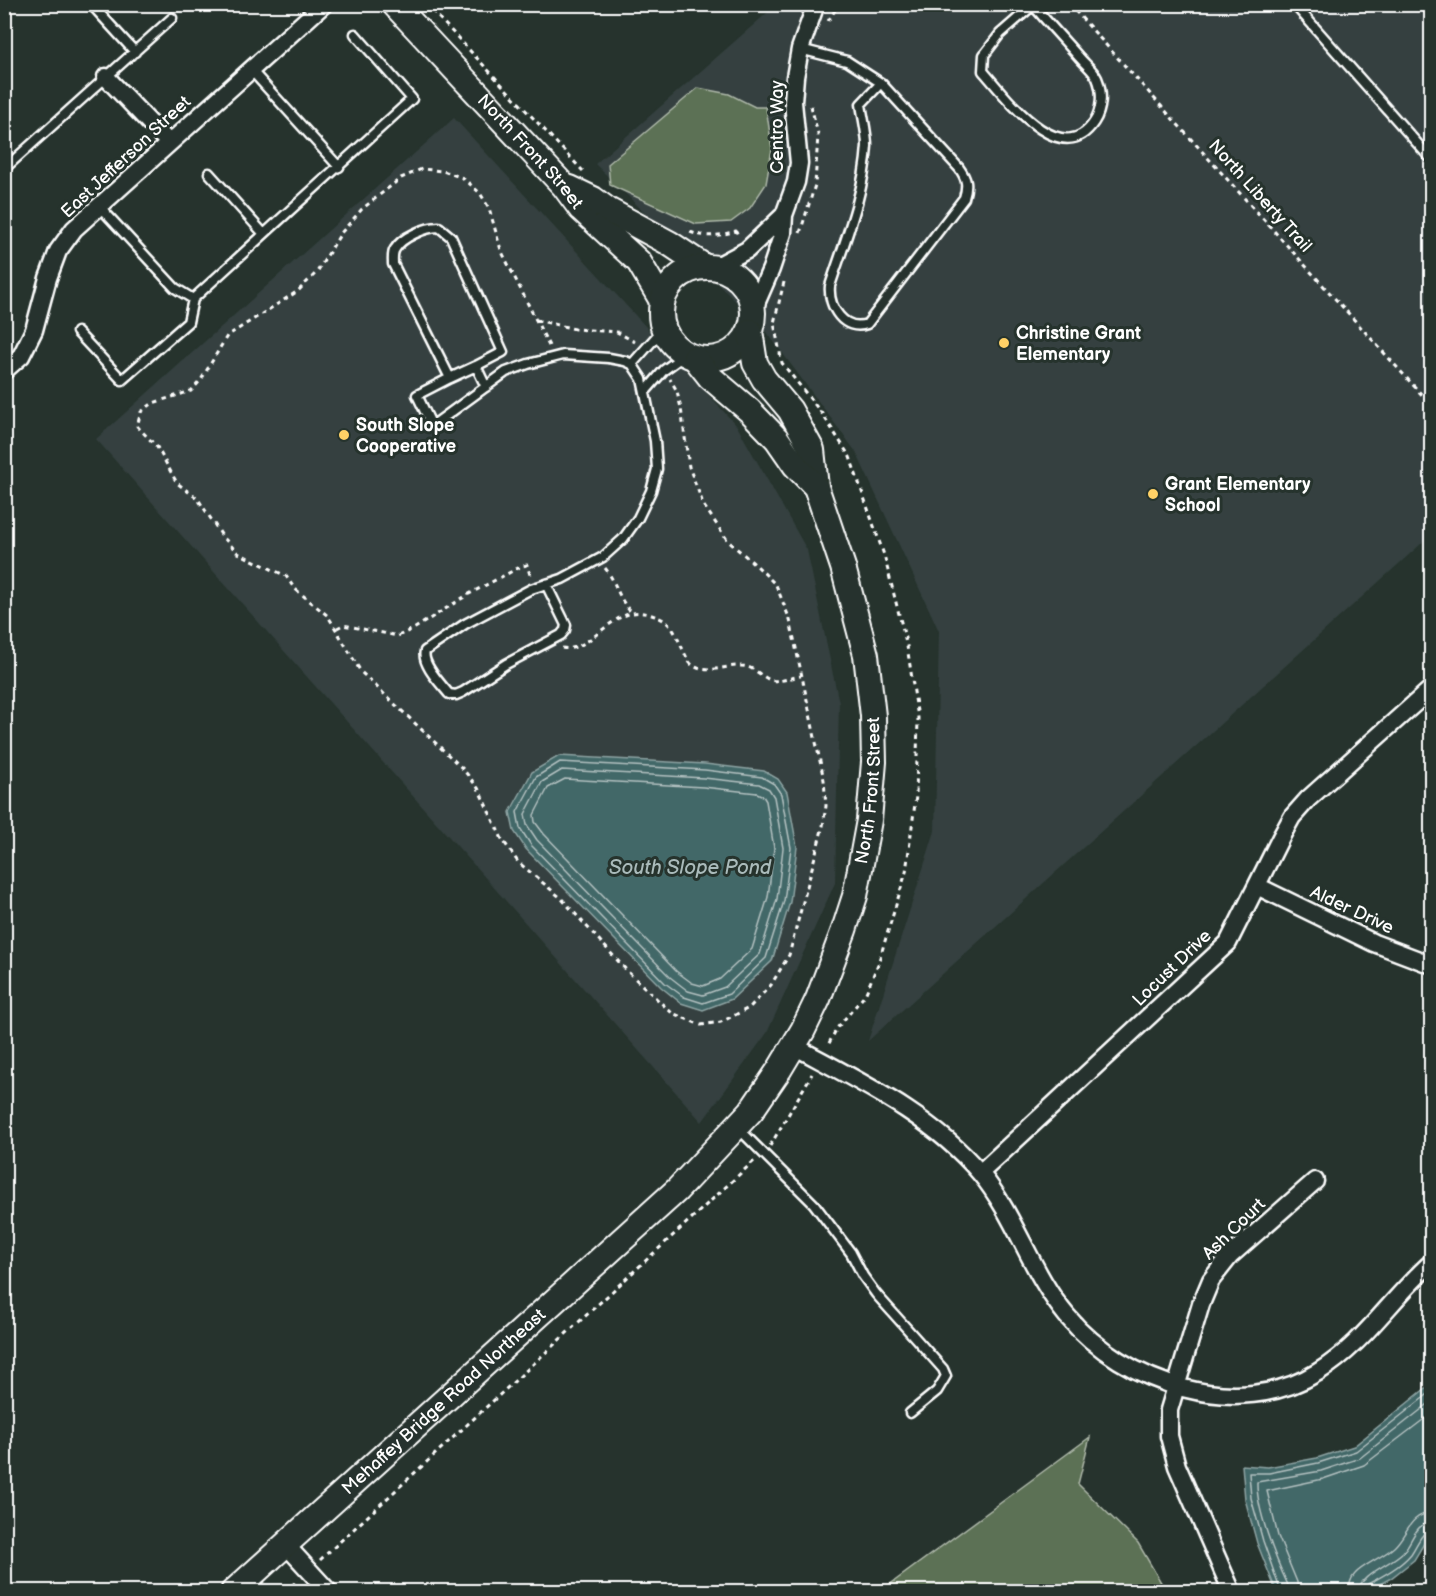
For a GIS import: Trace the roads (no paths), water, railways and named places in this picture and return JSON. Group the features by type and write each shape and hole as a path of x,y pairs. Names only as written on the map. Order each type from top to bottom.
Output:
{"main road":[{"name":"North Front Street","path":"394,4 564,186 580,209 639,262 662,301"},
{"path":"564,186 593,199 608,210 710,267 735,276 744,285 751,296 755,363 764,379 790,410 812,450 816,487"},
{"path":"710,267 691,270 678,277 668,288 662,301 661,315 663,329 670,342 690,356 708,360 721,358 734,352 743,343 752,320"},
{"name":"North Front Street","path":"652,1212 677,1190 751,1111 779,1070 808,1020 831,967 855,897 869,820 874,762 873,716 866,655 843,567 816,487 795,465 777,439 690,356"},
{"name":"Mehaffey Bridge Road Northeast","path":"233,1592 652,1212"}],"street":[{"name":"East Jefferson Street","path":"4,371 21,356 34,330 58,251 74,229 324,4"},
{"name":"Centro Way","path":"752,320 783,233 784,215 795,188 799,163 793,102 800,49 816,4"},
{"path":"106,77 169,143"},
{"name":"Centro Way","path":"710,267 747,250 784,215"},
{"name":"Locust Drive","path":"980,1173 1217,955 1228,943 1292,817 1308,799 1431,688"},
{"name":"Alder Drive","path":"1257,886 1374,943 1431,965"},
{"path":"794,1046 914,1114 946,1139 980,1173 1002,1204 1046,1286 1067,1316 1107,1352 1136,1370 1176,1385 1200,1392 1231,1395 1291,1385 1317,1373 1364,1336 1431,1262"},
{"name":"Ash Court","path":"1232,1592 1177,1466 1169,1436 1169,1410 1201,1304 1211,1280 1230,1256 1315,1181"},
{"path":"285,1544 329,1592"}],"lane":[{"path":"91,4 135,52"},
{"path":"1294,4 1431,160"},
{"path":"1033,5 1097,77 1101,96 1098,115 1090,128 1074,139 1059,138 1024,118 983,71 984,55 1000,34 1033,5"},
{"path":"4,156 8,166 172,18"},
{"path":"77,332 122,380 188,322 193,299 412,99 355,34"},
{"path":"800,49 847,61 881,83 959,168 968,186 964,198 867,324 858,327 849,325 835,311 829,298 830,286 863,180 867,144 861,104 881,83"},
{"path":"251,70 339,167"},
{"path":"209,173 264,234"},
{"path":"99,206 175,288 193,299"},
{"path":"450,378 393,264 395,249 399,244 431,226 439,227 451,237 503,352 417,395 432,426 506,372 563,356 626,361 632,364 642,379 655,441 657,469 651,491 638,519 623,539 599,559 562,579 546,584 535,588 465,624 425,651 426,663 449,694 456,695 463,692 506,664 554,640 565,630 566,626 546,584"},
{"path":"632,364 663,329"},
{"path":"645,392 664,370 690,356"},
{"path":"476,366 486,387"},
{"path":"737,1126 814,1204 851,1253 876,1294 944,1369 946,1376 937,1390 910,1413"}],"water":[{"name":"South Slope Pond","path":"559,756 705,764 764,771 778,779 787,792 797,847 790,902 772,961 732,999 703,1010 681,1003 661,987 526,849 514,831 510,812 532,772"},
{"path":"1431,1384 1431,1532 1414,1560 1391,1578 1367,1591 1278,1591 1257,1543 1245,1499 1242,1465 1268,1467 1317,1458 1354,1446"}],"waterway":[{"path":"1039,1592 1042,1584"}],"place":[{"name":"Christine Grant Elementary","path":"1004,343"},
{"name":"South Slope Cooperative","path":"344,435"},
{"name":"Grant Elementary School","path":"1153,494"}]}
